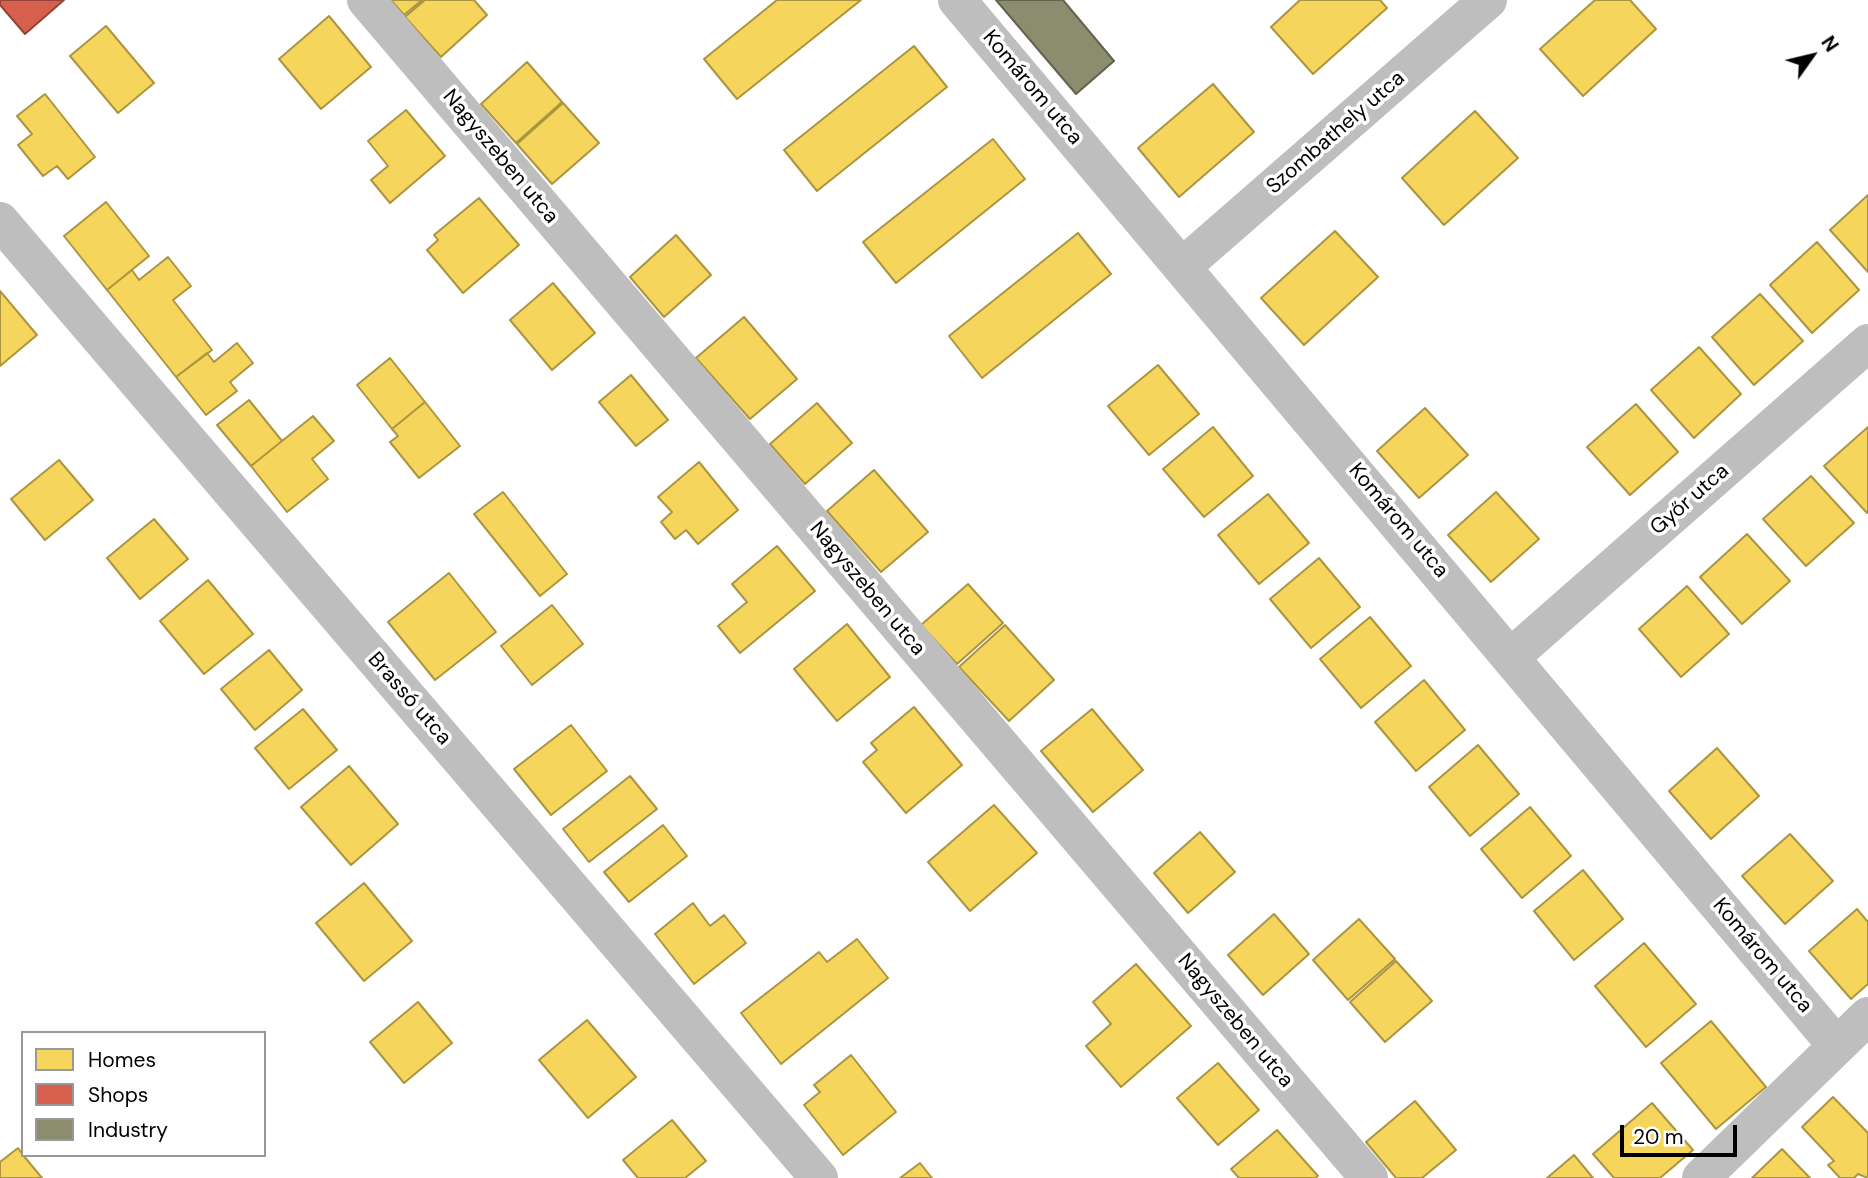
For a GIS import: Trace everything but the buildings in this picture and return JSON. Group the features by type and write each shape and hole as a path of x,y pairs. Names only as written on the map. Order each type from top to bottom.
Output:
{"street":[{"name":"Nagyszeben utca","path":"366,0 1369,1178"},
{"name":"Komárom utca","path":"957,0 1512,656 1836,1045"},
{"name":"Szombathely utca","path":"1183,266 1488,0"},
{"name":"Brassó utca","path":"0,221 819,1178"},
{"name":"Győr utca","path":"1512,656 1868,343"},
{"path":"1700,1178 1868,1016"}]}
